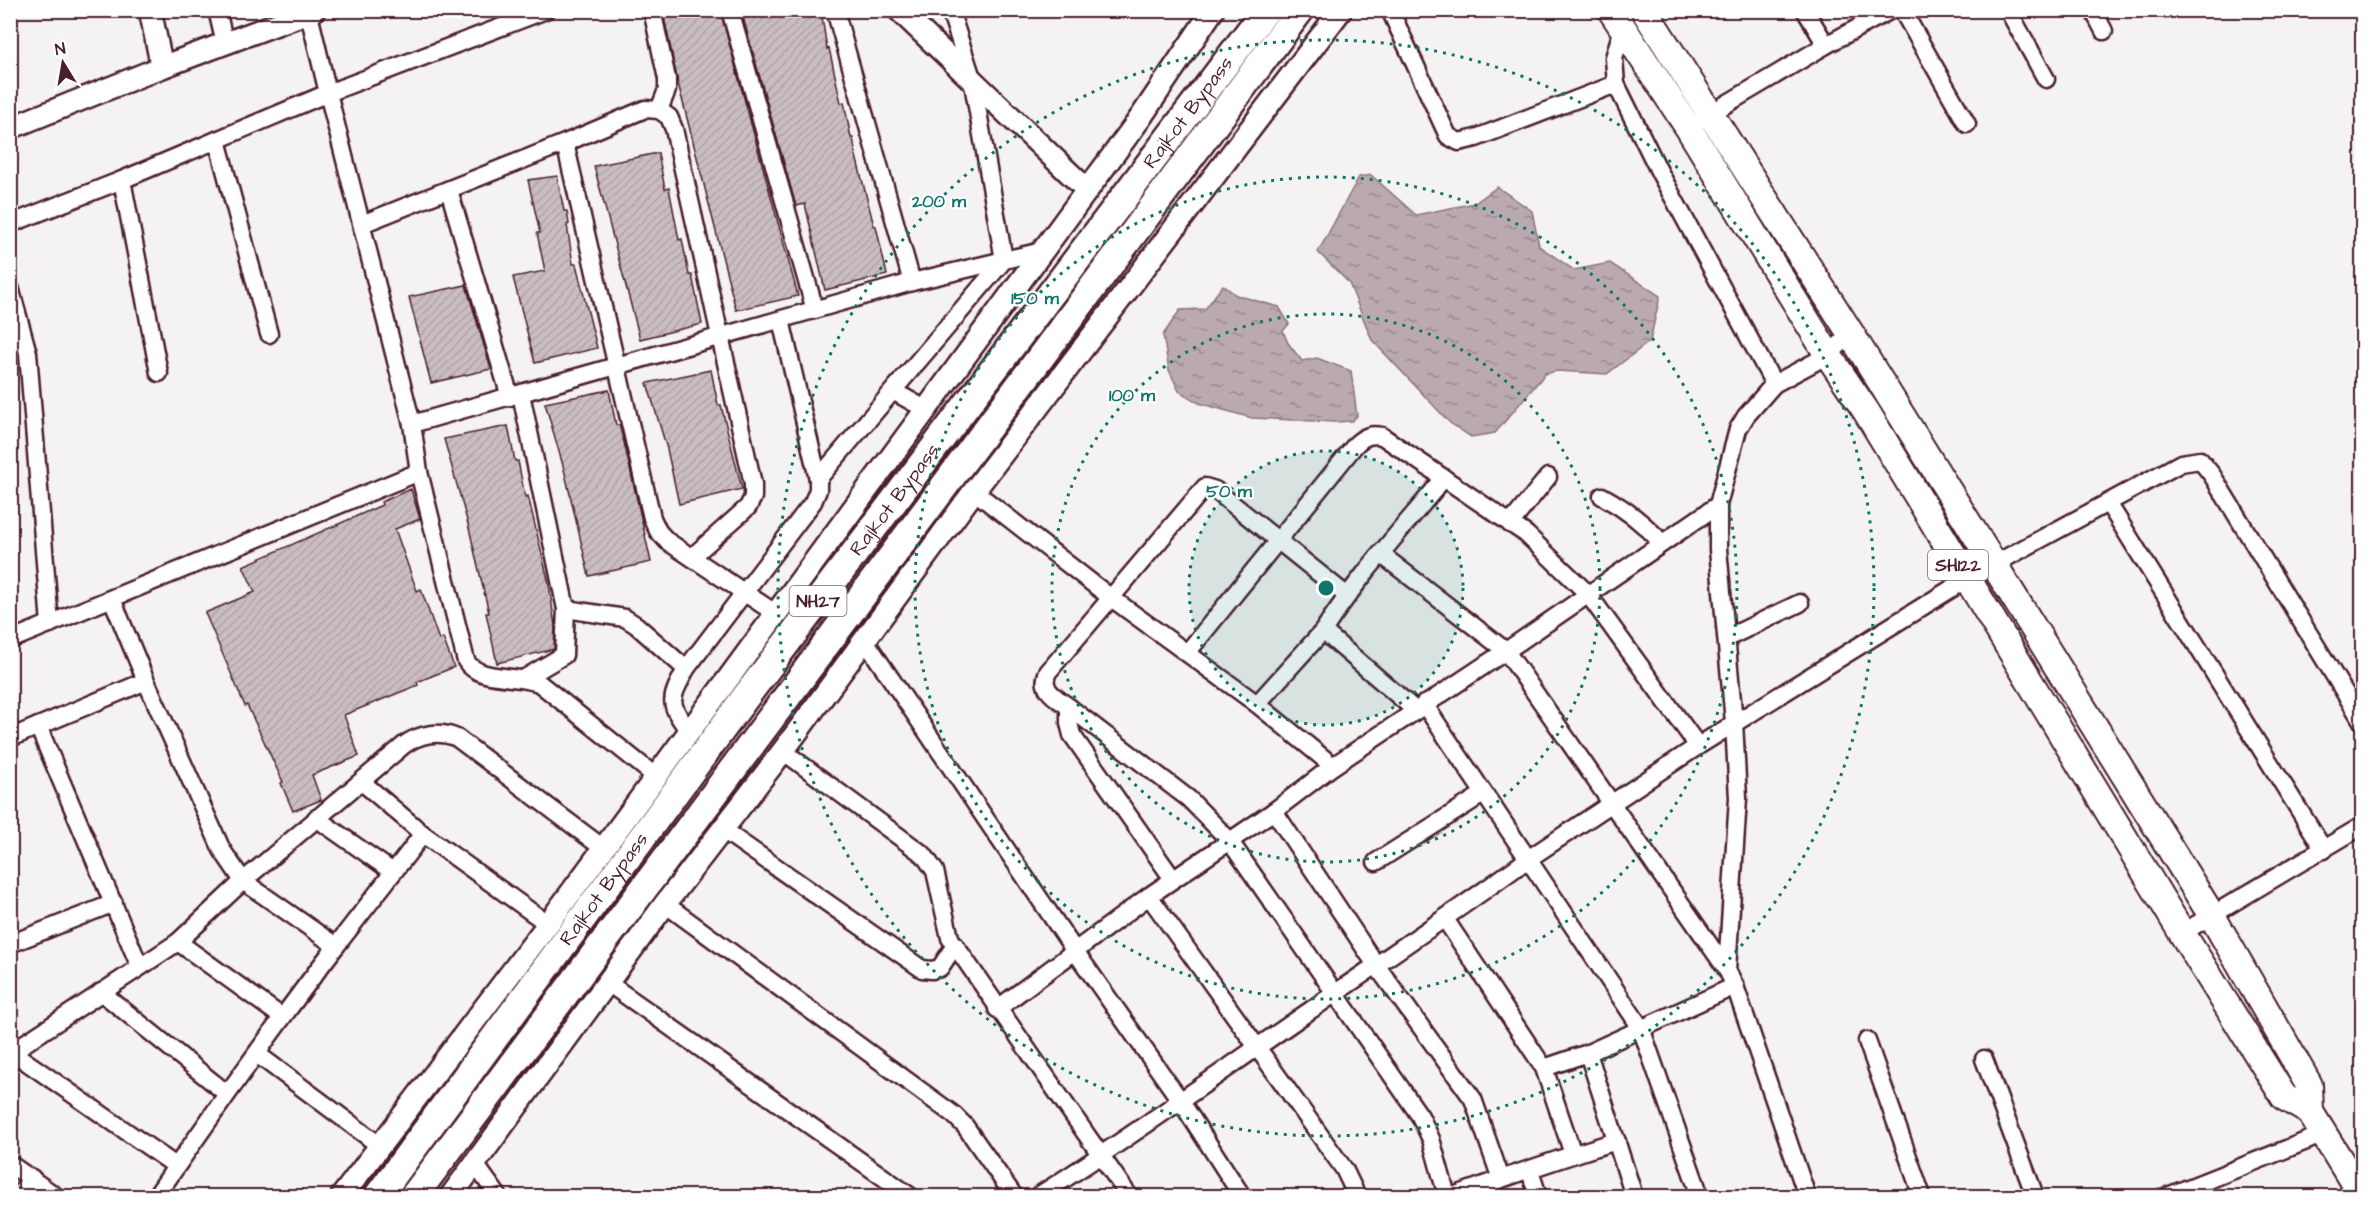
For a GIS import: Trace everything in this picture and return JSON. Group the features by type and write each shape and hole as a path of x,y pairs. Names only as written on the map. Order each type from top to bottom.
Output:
{"highway":[{"name":"Rajkot Bypass","path":"378,1197 747,695 1266,10"},
{"name":"Rajkot Bypass","path":"414,1197 1300,10"}],"main road":[{"name":"SH122","path":"1644,10 1851,334 2212,916 2309,1085 2310,1112"},
{"name":"SH122","path":"1616,20 1688,127 1828,356 1866,411 2284,1097 2310,1112 2362,1196"},
{"path":"1769,259 1793,243"}],"street":[{"path":"150,10 162,67"},
{"path":"217,10 225,44"},
{"path":"10,224 122,180 328,93 546,10"},
{"path":"652,10 667,79 667,90 659,110"},
{"path":"730,10 815,310"},
{"path":"836,10 912,282"},
{"path":"899,10 1087,190"},
{"path":"950,10 972,78 1004,260"},
{"path":"342,1197 548,924 1141,117 1213,10"},
{"path":"451,1197 665,904 783,751 974,491 1341,10"},
{"path":"1390,10 1448,136 1459,142 1476,138 1616,84"},
{"path":"1805,10 1826,45"},
{"path":"1688,127 1826,45 1891,10"},
{"path":"1902,10 1967,124"},
{"path":"2008,10 2046,79"},
{"path":"2093,10 2104,31"},
{"path":"10,128 310,11 328,93 412,424 419,472 466,661 471,669 480,674 525,678 539,683 655,776"},
{"path":"1616,20 1614,58 1616,84 1660,173 1774,384"},
{"path":"362,224 645,109 659,110 669,117 674,129 722,336 753,484 753,497 748,507 692,557"},
{"path":"217,140 269,334"},
{"path":"565,143 615,367 652,518 658,531 667,541 775,613"},
{"path":"122,180 159,373"},
{"path":"449,190 516,395 566,609 564,655 525,678"},
{"path":"412,424 912,282 1042,251"},
{"path":"818,480 1004,260"},
{"path":"10,286 17,334 28,353 50,624"},
{"path":"689,731 674,712 673,703 675,690 686,669 813,502 818,490 818,480 781,320"},
{"path":"1727,970 1737,814 1734,722 1718,549 1718,505 1738,429 1746,416 1774,384 1828,356 1851,334"},
{"path":"893,392 925,409"},
{"path":"1187,653 1363,437 1372,434 1382,436 1532,540 1588,594 1698,746"},
{"path":"1038,1197 1445,920 1528,859 1614,804 1734,722 1967,579 2181,463 2200,460 2212,474 2362,721"},
{"path":"10,640 419,472"},
{"path":"1510,524 1548,477"},
{"path":"1257,704 1323,631 1346,595 1382,555 1444,478"},
{"path":"1346,595 1215,490 1205,487 1110,597 1044,679 1045,686 1050,693 1189,799 1229,840 1420,1116 1431,1139 1447,1197"},
{"path":"974,491 1110,597 1257,704 1333,766"},
{"path":"1602,496 1642,521 1662,543"},
{"path":"2108,503 2324,850"},
{"path":"997,1009 1149,896 1274,811 1333,766 1506,651 1718,505"},
{"path":"1382,555 1506,651 1727,970 1735,986 1806,1197"},
{"path":"112,599 214,834 243,881 336,946"},
{"path":"1727,638 1800,603"},
{"path":"566,609 625,618 686,669"},
{"path":"1323,631 1419,707 1528,859 1641,1028 1700,1197"},
{"path":"864,639 1075,951 1180,1100 1242,1197"},
{"path":"10,738 146,681"},
{"path":"1069,707 1072,735 1173,879"},
{"path":"38,726 140,966"},
{"path":"177,1166 11,1053 178,942 243,881 410,740 438,734 448,734 457,738 603,848"},
{"path":"783,751 924,855 935,871 947,928 954,945 1129,1197"},
{"path":"362,782 423,834 548,924"},
{"path":"1376,862 1483,794"},
{"path":"1274,811 1376,965 1473,1099 1501,1179"},
{"path":"316,818 393,872"},
{"path":"2182,933 2362,826"},
{"path":"723,830 922,969 940,968 954,945"},
{"path":"156,1197 226,1093 423,834"},
{"path":"1149,896 1344,1168 1357,1197"},
{"path":"10,944 114,903"},
{"path":"665,904 954,1115 965,1126 1014,1197"},
{"path":"1445,920 1544,1068 1573,1154"},
{"path":"178,942 282,1017"},
{"path":"608,983 901,1194"},
{"path":"1544,1068 1588,1053 1735,986"},
{"path":"101,992 226,1093"},
{"path":"1868,1041 1922,1197"},
{"path":"1588,1053 1634,1197"},
{"path":"257,1054 379,1145"},
{"path":"1984,1059 2035,1197"},
{"path":"2168,1197 2324,1134"},
{"path":"1453,1197 1573,1154 1617,1141"},
{"path":"10,1164 56,1197"},
{"path":"475,1164 498,1197"},
{"path":"1530,1171 1538,1197"},
{"path":"18,1197 32,1178"}],"water":[{"path":"1371,175 1416,215 1475,203 1497,187 1532,211 1539,246 1574,270 1610,263 1660,296 1650,341 1607,374 1557,371 1545,374 1495,433 1471,437 1450,423 1372,340 1349,283 1318,252 1359,177"},
{"path":"1223,285 1236,295 1279,307 1289,324 1283,331 1288,343 1302,361 1317,358 1351,371 1357,416 1352,421 1252,418 1199,403 1179,391 1169,370 1163,335 1180,310 1205,309"}],"building":[{"path":"720,10 798,296 736,310 678,83 663,12"},
{"path":"741,10 821,10 827,49 829,48 841,103 844,102 851,138 853,138 887,275 825,290 805,204 796,206"},
{"path":"658,153 665,189 669,188 679,240 682,239 689,275 692,275 702,324 640,339 594,166"},
{"path":"557,176 564,211 567,211 573,264 576,264 597,348 535,363 513,277 545,271 537,233 540,233 528,180"},
{"path":"466,285 491,369 431,383 409,297"},
{"path":"711,370 718,405 721,405 742,489 679,504 667,449 647,383"},
{"path":"609,390 616,425 619,425 624,442 651,562 589,576 564,469 545,403"},
{"path":"508,426 515,461 518,461 525,497 528,496 549,584 555,626 554,649 497,663 486,613 489,613 468,524 444,439"},
{"path":"411,489 420,519 395,529 417,591 421,589 439,640 443,638 454,667 417,682 418,685 344,715 359,756 312,775 321,800 293,811 281,783 283,782 247,705 245,706 205,613 255,592 243,566 382,505 381,502"}]}
